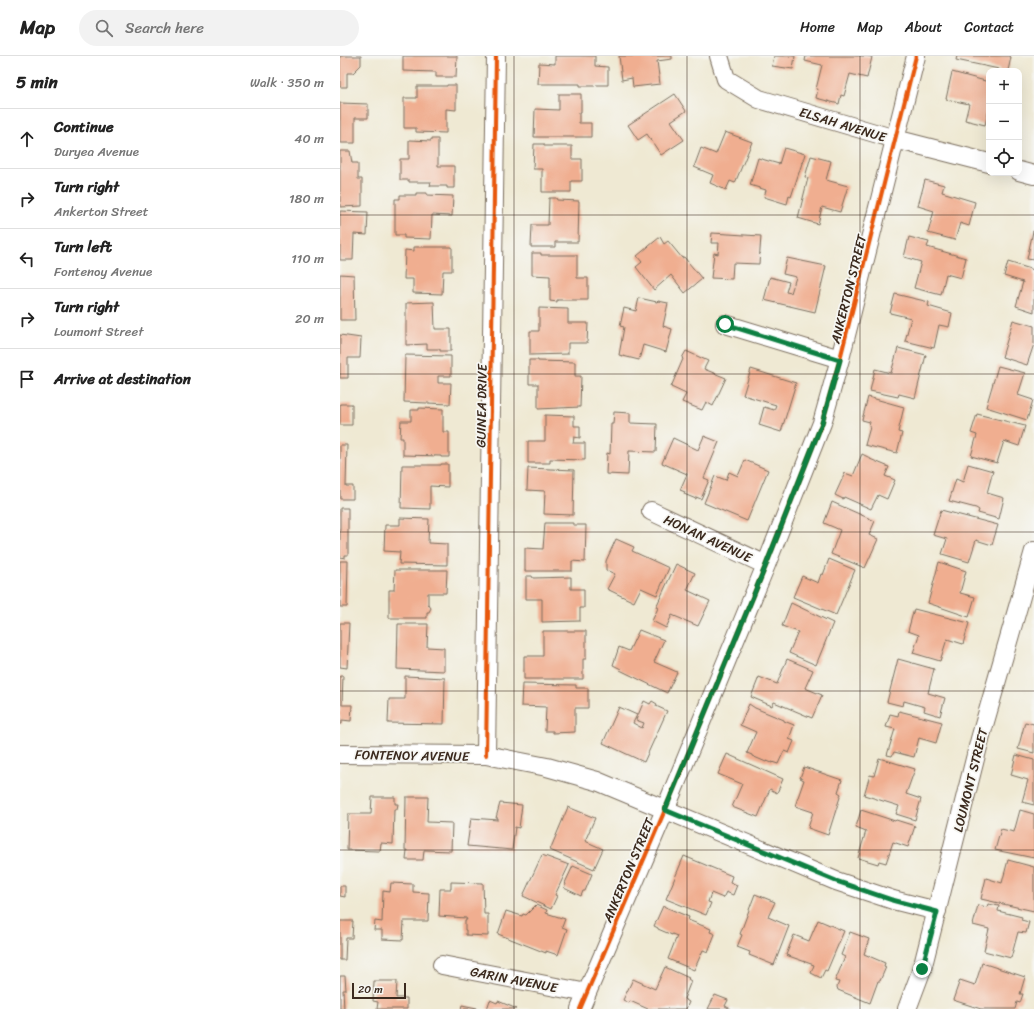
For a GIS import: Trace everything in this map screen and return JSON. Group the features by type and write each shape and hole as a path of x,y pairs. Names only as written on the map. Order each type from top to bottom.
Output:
{"street":[{"name":"GUINEA DRIVE","path":"486,755 496,56"},
{"name":"ELSAH AVENUE","path":"719,56 726,80 759,99 895,139 986,162"},
{"name":"ANKERTON STREET","path":"584,1001 766,565 822,423 840,360 916,56"},
{"path":"1022,172 1034,174"},
{"path":"725,324 840,360"},
{"name":"HONAN AVENUE","path":"651,511 766,565"},
{"name":"LOUMONT STREET","path":"907,1009 922,969 982,732 1034,551"},
{"name":"FONTENOY AVENUE","path":"340,754 486,755 547,766 597,781 836,881 892,900 937,912"},
{"name":"GARIN AVENUE","path":"442,965 584,1001"}],"building":[{"path":"340,56 361,56 361,65 353,73 347,73 347,87 340,87"},
{"path":"403,56 457,56 456,77 436,77 436,72 403,71"},
{"path":"555,56 595,56 595,66 608,67 608,85 580,86 580,84 538,84 539,63 555,64"},
{"path":"619,56 672,56 672,59 657,61 660,84 633,87 632,78 622,80"},
{"path":"774,56 795,56 793,69 772,66"},
{"path":"806,56 872,57 867,78 850,74 844,96 841,95 839,104 816,98 818,89 816,89 822,65 805,61"},
{"path":"957,56 1011,57 1009,68 994,68 956,60"},
{"path":"952,72 986,81 985,125 965,120 969,104 946,99"},
{"path":"456,85 456,110 446,109 446,133 416,132 416,128 404,128 404,98 417,98 417,86"},
{"path":"559,94 581,94 581,113 579,113 579,123 591,123 591,137 534,137 535,109 559,110"},
{"path":"675,94 686,111 671,121 684,140 661,155 647,134 638,140 628,125"},
{"path":"340,103 368,104 368,118 355,118 355,143 340,143"},
{"path":"725,132 752,142 735,183 730,181 726,190 710,183 713,175 694,167 701,148 716,154"},
{"path":"431,139 438,139 438,166 454,166 454,188 447,188 447,186 430,186 431,182 409,182 409,180 400,180 400,159 409,159 409,140 431,141"},
{"path":"534,144 544,144 544,146 572,146 572,159 582,159 582,181 571,181 571,192 542,192 542,169 533,169"},
{"path":"784,148 805,154 791,197 789,196 787,204 764,197 766,190 750,185 758,158 779,164"},
{"path":"340,151 350,151 352,163 358,163 358,179 362,179 362,206 340,207"},
{"path":"811,156 831,161 826,180 848,186 840,212 822,207 818,224 798,218 808,178 805,177"},
{"path":"925,180 944,185 942,192 975,202 969,226 960,223 955,240 928,233 934,211 918,206"},
{"path":"416,193 453,196 452,216 432,215 431,239 404,238 404,235 395,235 395,199 400,199 400,195 416,195"},
{"path":"549,198 579,201 578,242 555,242 555,247 531,247 532,225 548,225"},
{"path":"340,211 368,212 367,235 354,234 353,260 340,260"},
{"path":"1034,231 1034,260 1027,259"},
{"path":"712,233 761,236 759,264 733,263 732,279 711,278 714,253 718,254 719,243 711,243"},
{"path":"660,237 664,244 668,241 682,258 684,257 702,279 685,293 671,275 654,290 636,267 642,262 637,256"},
{"path":"909,237 929,242 927,247 966,258 961,278 946,274 941,295 914,288 921,262 904,257"},
{"path":"414,247 452,247 452,271 443,271 442,294 413,293 413,279 404,279 405,250 414,251"},
{"path":"532,253 541,253 541,255 577,255 577,278 588,278 588,300 550,301 550,276 532,275"},
{"path":"787,258 826,266 815,312 764,300 770,277 789,282 786,292 791,293 796,277 783,274"},
{"path":"1008,262 1034,270 1034,312 1016,306 1023,282 1004,276"},
{"path":"340,274 354,275 355,320 340,320"},
{"path":"895,294 929,302 928,306 952,313 949,327 939,325 934,348 905,341 911,318 890,313"},
{"path":"639,298 668,303 663,326 672,329 666,352 643,345 639,360 619,355 624,327 620,326 624,308 636,311"},
{"path":"434,302 435,329 451,329 451,351 427,349 427,344 406,345 406,303"},
{"path":"539,308 568,309 568,323 588,323 587,343 568,343 568,354 530,355 530,331 539,331"},
{"path":"1013,320 1034,326 1034,344 1027,365 1002,357"},
{"path":"340,335 361,338 360,358 348,358 348,378 340,378"},
{"path":"898,348 926,355 915,398 899,394 898,397 870,391 875,369 891,373"},
{"path":"686,351 708,361 704,369 726,378 713,406 706,402 702,410 682,402 686,394 671,387"},
{"path":"405,355 451,356 451,376 438,376 438,383 451,383 450,404 404,402"},
{"path":"529,360 575,362 575,376 581,376 580,407 538,409 538,384 529,384"},
{"path":"998,366 1025,373 1018,395 1033,400 1027,420 986,407"},
{"path":"751,369 796,383 781,432 759,425 764,407 774,410 776,405 743,395"},
{"path":"868,397 904,407 898,432 902,433 897,453 865,445 870,422 862,420"},
{"path":"340,404 352,404 352,425 340,425"},
{"path":"419,408 443,409 443,432 449,432 449,457 403,455 403,438 400,438 401,421 411,421 411,410 419,410"},
{"path":"614,412 630,413 630,423 657,424 656,452 629,451 628,475 606,474 607,453 610,454 611,424 613,424"},
{"path":"977,414 1025,426 1019,446 1004,441 997,463 971,456 977,435 971,433"},
{"path":"545,415 574,416 574,426 580,426 580,438 574,437 573,443 585,443 585,460 550,459 550,463 528,463 528,441 545,441"},
{"path":"704,436 719,442 704,478 709,480 701,499 696,497 696,499 684,494 685,492 680,490 687,474 662,463 673,438 698,450"},
{"path":"340,445 347,445 346,486 353,486 353,499 340,499"},
{"path":"862,454 889,467 885,476 895,480 887,499 878,495 871,509 844,497 843,499 835,495 845,473 853,476"},
{"path":"745,460 768,470 747,521 704,503 715,476 726,480 729,472 738,476"},
{"path":"448,464 448,487 430,486 430,509 401,508 402,465"},
{"path":"968,464 993,471 987,493 1004,498 999,519 978,513 979,510 976,508 949,501 956,479 963,482"},
{"path":"528,468 574,470 573,515 544,514 545,491 527,490"},
{"path":"832,502 875,521 869,535 878,539 865,568 831,554 840,530 824,523"},
{"path":"340,508 348,508 348,555 345,555 345,558 340,557"},
{"path":"941,510 998,525 992,545 976,540 969,562 942,554 947,539 933,535"},
{"path":"400,518 429,519 428,543 447,544 447,565 399,564 400,552 384,551 385,525 400,525"},
{"path":"545,523 573,523 573,525 586,525 585,562 572,561 572,571 525,571 525,548 543,549"},
{"path":"616,539 634,547 632,551 669,568 657,595 641,588 634,602 607,589 615,574 606,570 606,561"},
{"path":"829,559 855,570 836,615 793,597 802,576 818,583 821,574 823,575"},
{"path":"340,561 348,561 347,607 340,607"},
{"path":"939,562 966,571 960,593 975,597 969,617 928,603"},
{"path":"676,564 695,573 687,590 710,601 698,626 672,615 666,628 652,621 658,608 656,607"},
{"path":"395,570 447,570 446,593 428,593 428,604 431,608 429,612 427,612 427,618 389,618 389,590 394,590"},
{"path":"526,576 532,576 533,578 571,577 571,589 584,589 584,608 580,608 580,621 542,622 542,599 526,599"},
{"path":"791,603 833,623 816,665 789,653 798,632 782,626"},
{"path":"914,609 969,623 963,644 947,639 940,661 913,653 919,635 908,631"},
{"path":"340,623 349,623 347,668 340,667"},
{"path":"398,624 428,624 427,647 444,648 444,671 397,669"},
{"path":"639,630 664,640 654,662 677,672 667,693 620,670 621,669 613,665 619,647 629,651"},
{"path":"543,631 586,631 586,659 583,659 583,679 524,679 524,656 543,656"},
{"path":"787,659 813,670 805,688 822,695 812,718 774,702 772,706 751,697 759,677 777,684"},
{"path":"898,659 934,669 928,693 945,698 940,716 924,711 925,707 904,701 903,706 887,702"},
{"path":"340,676 343,676 342,705 352,705 351,721 342,720 342,724 340,724"},
{"path":"405,676 445,678 444,724 388,723 389,699 405,699"},
{"path":"522,684 576,685 576,688 588,688 588,708 575,708 575,732 553,733 553,731 545,731 546,707 521,706"},
{"path":"644,701 650,704 652,701 657,704 656,706 667,711 644,762 603,743 619,707 637,715 633,723 642,728 644,723 636,720"},
{"path":"749,704 794,725 789,739 794,741 789,753 784,751 778,764 766,762 747,753 756,732 740,725"},
{"path":"899,711 942,722 936,743 919,738 914,757 894,752 892,756 887,755 895,729 886,727 890,714 898,716"},
{"path":"1025,722 1034,724 1034,753 1018,749"},
{"path":"727,754 783,779 777,793 770,789 758,817 732,807 742,784 718,774"},
{"path":"1016,755 1034,760 1034,805 1022,802 1028,780 1011,775"},
{"path":"879,758 915,769 906,794 921,799 915,820 896,814 899,806 864,795 870,775 874,776"},
{"path":"804,767 842,780 838,792 841,794 828,835 808,828 813,812 795,806 804,780 800,778"},
{"path":"372,797 395,797 395,804 398,804 397,809 394,809 393,844 381,843 380,851 347,850 348,814 371,814"},
{"path":"406,797 428,797 427,822 452,823 451,851 424,850 423,860 406,860"},
{"path":"500,803 522,805 519,828 515,827 512,850 467,846 471,818 498,820 498,818 496,818"},
{"path":"568,807 595,818 585,841 603,849 594,869 550,850"},
{"path":"861,810 915,826 908,847 893,842 886,863 879,861 878,864 858,858 866,831 856,827"},
{"path":"1020,810 1034,814 1034,858 995,850 1001,829 1014,832"},
{"path":"542,855 569,865 555,895 557,896 551,909 523,896"},
{"path":"684,856 732,876 730,882 737,885 733,895 726,892 723,898 711,893 708,902 711,903 706,915 666,899"},
{"path":"1008,860 1034,867 1034,911 981,899 986,878 1002,883"},
{"path":"573,866 592,874 585,891 583,891 581,896 564,888"},
{"path":"451,882 483,883 484,914 488,914 488,936 466,935 466,918 439,916 440,889 451,889"},
{"path":"391,883 413,884 413,892 429,893 428,921 404,921 403,940 382,939 382,930 374,930 375,921 382,922 383,891 390,892"},
{"path":"340,886 345,886 345,897 340,896"},
{"path":"755,894 775,902 768,917 789,926 774,965 749,955 750,952 737,947 742,935 740,934"},
{"path":"988,904 999,906 998,911 1022,917 1021,920 1029,922 1026,933 1018,932 1011,958 984,951 989,929 973,925 978,905 987,907"},
{"path":"536,905 547,910 546,913 565,919 562,927 567,929 558,955 546,951 546,953 498,934 506,911 522,916 523,914 526,915"},
{"path":"663,906 689,917 688,920 711,929 710,932 715,934 708,952 703,950 694,970 668,959 677,936 654,926"},
{"path":"818,920 844,931 827,971 825,970 821,978 811,973 814,965 786,955 794,935 809,941"},
{"path":"340,921 353,921 352,938 346,938 345,960 340,960"},
{"path":"850,932 869,939 864,954 885,963 884,966 886,967 880,981 878,981 870,1003 838,990 837,987 839,982 835,981 845,957 841,955"},
{"path":"982,963 1025,977 1020,994 1023,994 1020,1003 1017,1002 1015,1009 981,1009 953,1000 960,980 975,985"},
{"path":"665,967 689,978 688,979 691,981 684,999 689,1002 686,1009 648,1009 630,1001 629,1003 623,1000 633,979 655,989"},
{"path":"340,976 345,976 346,990 343,990 344,1009 340,1009"},
{"path":"374,981 397,981 396,998 407,998 407,1009 377,1009 378,1002 373,1001"},
{"path":"715,995 728,1000 725,1006 731,1009 708,1009"},
{"path":"490,1000 497,1003 498,1001 517,1009 487,1009"},
{"path":"462,1005 477,1008 477,1009 461,1009"}],"cycle path":[{"path":"486,755 496,56"},
{"path":"580,1009 665,810 766,565 822,423 840,359 916,56"}],"route":[{"path":"725,324 840,360 822,423 766,565 665,810 836,881 892,900 937,912 922,969"}]}
